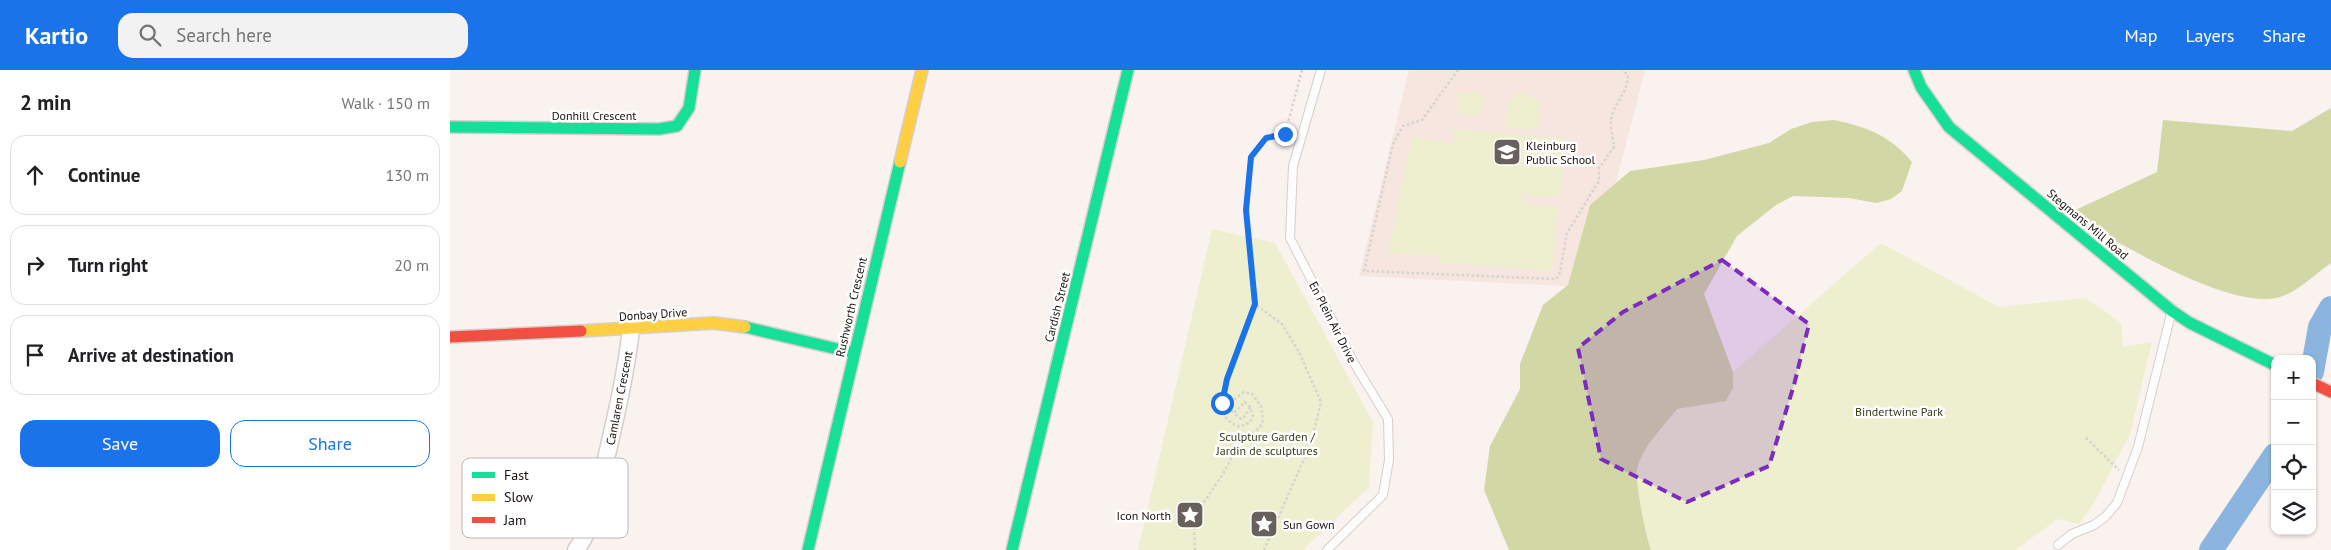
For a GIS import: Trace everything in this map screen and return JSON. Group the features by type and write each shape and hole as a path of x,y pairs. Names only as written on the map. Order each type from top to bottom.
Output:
{"street":[{"name":"Donhill Crescent","path":"450,127 659,129 677,126 689,108 695,70"},
{"name":"Rushworth Crescent","path":"808,550 922,70"},
{"name":"Cardish Street","path":"1012,550 1128,70"},
{"name":"Stegmans Mill Road","path":"1914,70 1921,87 1949,127 2172,312 2190,323 2271,363"},
{"name":"Donbay Drive","path":"450,338 631,330 714,323 749,328 854,353"},
{"name":"Camlaren Crescent","path":"606,458 626,372 631,330"},
{"path":"2316,385 2331,392"},
{"name":"Camlaren Crescent","path":"576,550 584,538"}],"lane":[{"name":"En Plein Air Drive","path":"1321,70 1294,166 1290,238 1354,363 1388,419 1389,460 1383,495 1327,550"},
{"path":"2058,545 2072,534 2094,525 2106,516 2117,503 2128,478 2151,402 2172,312"}],"path":[{"path":"1234,412 1245,402 1250,407 1253,416 1250,422 1240,427 1225,418 1222,410 1227,379 1255,304 1246,210 1251,157 1266,138 1285,134 1302,70"},
{"path":"1458,70 1422,120 1403,126 1393,144 1364,271 1556,279 1560,272 1567,233 1599,181 1599,168 1614,147 1611,118 1627,89 1628,75 1622,70"},
{"path":"1255,304 1282,324 1299,352 1321,402 1311,444 1264,550"},
{"path":"1195,550 1194,522 1204,502 1223,474 1238,446 1260,427 1263,420 1261,406 1252,394 1244,392 1232,401 1230,408 1241,419 1250,407"},
{"path":"2086,438 2128,478"}],"highlighted area":[{"path":"1722,260 1809,324 1794,385 1769,466 1687,502 1601,459 1578,348 1623,312"}],"shaded area":[{"name":"Kleinburg Public School","path":"1409,70 1645,70 1616,183 1590,205 1568,286 1359,276"}],"green space":[{"path":"1458,92 1483,93 1482,116 1457,115"},
{"path":"1516,94 1527,94 1539,101 1539,125 1537,129 1505,128 1507,102"},
{"path":"2331,108 2331,263 2298,288 2283,296 2276,298 2254,298 2228,293 2200,283 2141,255 2067,214 2157,172 2163,120 2292,131"},
{"path":"1834,120 1867,129 1886,139 1904,153 1912,162 1902,191 1891,199 1876,203 1849,198 1793,196 1776,205 1737,236 1704,294 1733,372 1733,388 1726,401 1677,409 1643,454 1639,462 1637,477 1641,510 1651,550 1509,550 1484,490 1490,446 1520,389 1520,364 1543,305 1568,285 1590,205 1630,171 1704,160 1769,143 1791,129 1812,122"},
{"path":"1454,129 1565,139 1560,198 1520,194 1525,204 1558,207 1552,271 1440,262 1440,256 1388,253 1412,136 1453,144"},
{"name":"Sculpture Garden / Jardin de sculptures","path":"1212,229 1275,243 1373,422 1369,487 1303,550 1138,550"},
{"name":"Bindertwine Park","path":"1881,243 1999,307 2085,298 2121,323 2123,347 2152,342 2130,434 2095,501 2079,524 2058,519 2015,550 1651,550 1641,510 1637,470 1643,454 1654,438 1677,409 1726,401 1733,388 1733,372"}],"waterway":[{"path":"2315,355 2320,327 2331,308"},
{"path":"2211,550 2271,461"}],"traffic: fast":[{"path":"450,127 659,129 677,126 689,108 695,70"},
{"path":"1012,550 1128,70"},
{"path":"1914,70 1921,87 1949,127 2172,311 2190,323 2271,363"},
{"path":"808,550 900,162"},
{"path":"745,327 854,353"}],"traffic: slow":[{"path":"900,162 922,70"},
{"path":"581,331 714,323 745,327"}],"traffic: jam":[{"path":"450,337 581,331"},
{"path":"2316,385 2331,392"}],"place":[{"name":"Kleinburg Public School","path":"1507,152"},
{"name":"Icon North","path":"1190,515"},
{"name":"Sun Gown","path":"1264,524"}],"route":[{"path":"1222,403 1227,379 1255,304 1246,210 1251,157 1266,138 1285,134"}]}
